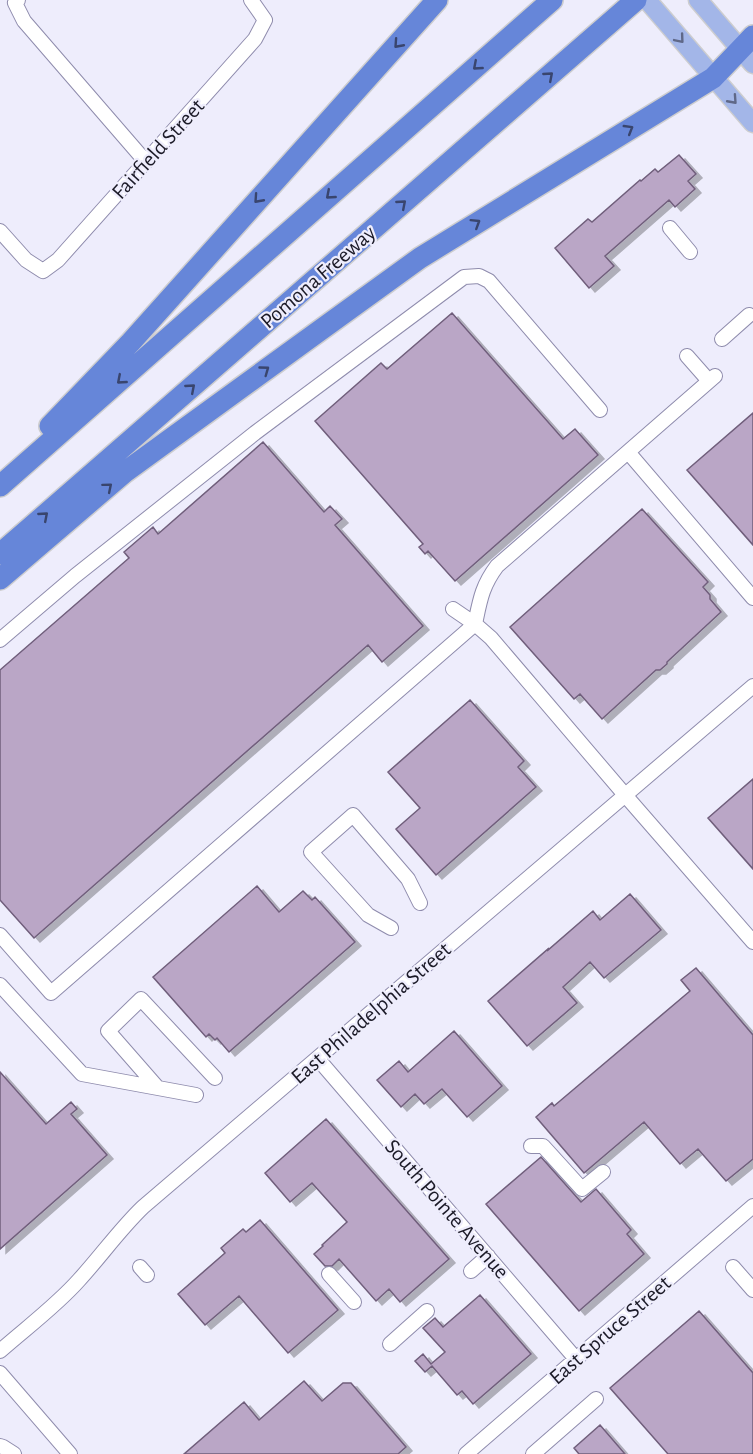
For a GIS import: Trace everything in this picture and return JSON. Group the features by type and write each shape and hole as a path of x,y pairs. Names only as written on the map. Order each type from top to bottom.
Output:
{"highway":[{"path":"0,478 131,342 437,0"},
{"path":"0,486 552,0"},
{"name":"Pomona Freeway","path":"0,554 637,3"},
{"path":"0,579 125,472 420,258 713,78 726,63 749,50"}],"main road":[{"path":"698,0 749,50"},
{"path":"637,3 713,78 753,123"}],"street":[{"name":"Fairfield Street","path":"0,231 26,260 42,271 58,260 255,39 265,20 251,0"},
{"path":"16,1 24,21 146,162"},
{"path":"670,228 690,252"},
{"path":"0,640 75,576 255,433 464,277 479,276 489,281 600,410"},
{"path":"722,339 752,316"},
{"path":"0,935 51,993 475,624 486,581 497,566 712,378 687,356"},
{"path":"628,452 753,598"},
{"path":"453,609 491,638 753,942"},
{"name":"East Philadelphia Street","path":"0,1351 72,1288 121,1229 143,1207 753,686"},
{"path":"391,928 368,915 311,852 353,815 408,879 420,903"},
{"path":"0,985 82,1074 196,1095"},
{"path":"157,1087 108,1031 141,999 215,1078"},
{"name":"South Pointe Avenue","path":"318,1059 576,1359"},
{"path":"531,1146 543,1146 582,1188 603,1172"},
{"name":"East Spruce Street","path":"466,1454 753,1206"},
{"path":"471,1271 488,1256"},
{"path":"733,1267 753,1290"},
{"path":"329,1274 354,1302"},
{"path":"390,1344 427,1311"},
{"path":"0,1373 70,1454"},
{"path":"533,1454 596,1399"},
{"path":"0,1446 14,1454"}],"building":[{"path":"679,155 696,174 688,181 695,189 675,207 669,200 605,256 614,266 589,288 555,248 588,219 592,222 640,180 655,169 658,172"},
{"path":"452,313 563,439 575,429 598,455 455,581 428,551 425,554 419,547 423,544 315,421 381,363 387,369"},
{"path":"753,413 753,545 687,470"},
{"path":"263,442 324,512 330,506 342,519 335,525 423,626 382,662 368,645 34,938 0,900 0,670 129,558 124,552 153,527 158,534"},
{"path":"642,509 708,582 703,587 721,612 667,664 660,670 656,670 602,719 580,694 574,699 510,627"},
{"path":"470,700 524,761 518,767 536,787 436,875 396,829 420,808 388,772"},
{"path":"753,779 753,869 708,818"},
{"path":"257,886 279,912 303,891 312,900 315,897 355,942 229,1052 217,1038 215,1040 209,1034 206,1037 153,977"},
{"path":"630,894 661,930 604,978 590,962 563,987 577,1003 527,1046 488,1001 593,911 600,920"},
{"path":"696,968 753,1035 753,1159 726,1181 698,1149 680,1164 644,1122 584,1173 536,1117 552,1103 554,1106 690,991 681,980"},
{"path":"454,1031 502,1086 467,1117 442,1089 424,1104 415,1094 401,1107 377,1080 399,1061 408,1072"},
{"path":"0,1072 46,1124 71,1102 77,1109 71,1114 107,1155 0,1249"},
{"path":"326,1119 449,1259 400,1302 389,1289 376,1301 339,1259 332,1266 325,1266 314,1254 347,1222 312,1183 290,1202 265,1173"},
{"path":"541,1157 581,1202 596,1189 631,1230 627,1234 644,1254 579,1311 486,1204"},
{"path":"260,1220 338,1310 288,1353 239,1296 205,1325 178,1294 225,1253 221,1248 243,1229 246,1232"},
{"path":"480,1295 531,1354 473,1404 462,1391 457,1395 432,1366 425,1372 415,1361 423,1354 431,1364 445,1352 423,1328 435,1318 443,1327"},
{"path":"699,1311 753,1373 753,1454 668,1454 610,1388"},
{"path":"304,1381 322,1401 343,1383 351,1383 406,1447 398,1454 184,1454 244,1402 259,1420"},
{"path":"600,1425 625,1454 579,1454 574,1448"}]}
